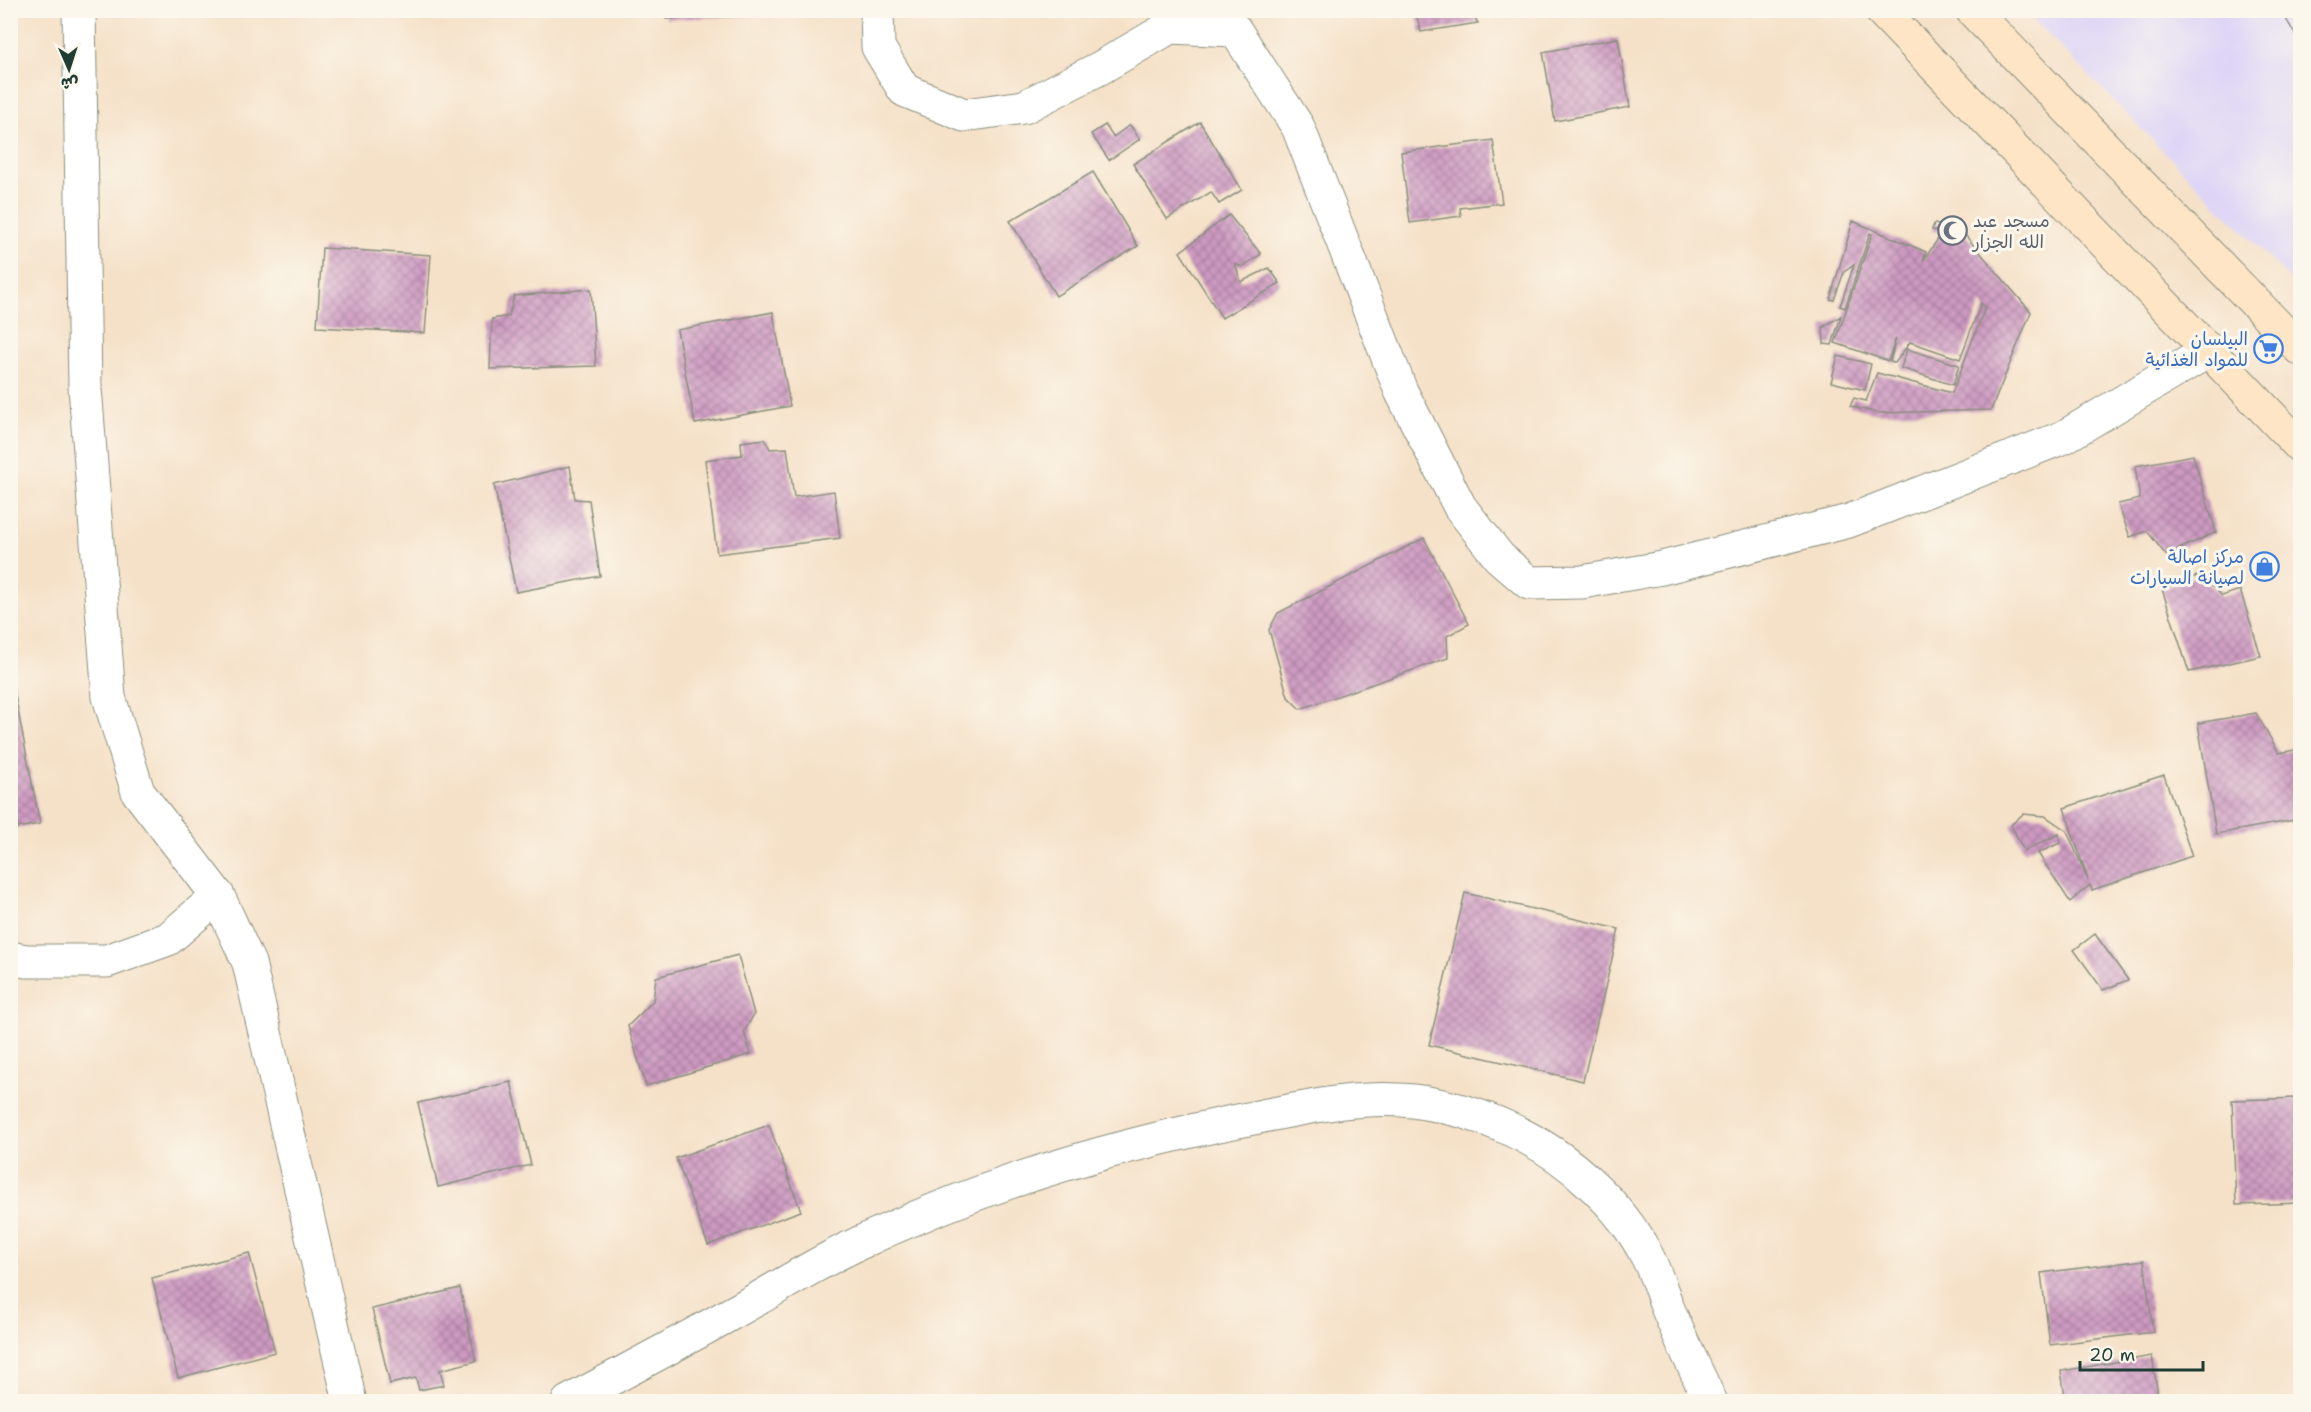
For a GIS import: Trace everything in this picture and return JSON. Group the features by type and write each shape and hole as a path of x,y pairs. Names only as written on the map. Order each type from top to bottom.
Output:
{"main road":[{"path":"1881,10 2301,446"},
{"path":"1972,10 2301,349"}],"street":[{"path":"79,10 85,387 109,697 138,792 218,896 249,963 350,1401"},
{"path":"877,10 878,47 904,90 964,115 1024,107 1100,68 1170,27 1235,30 1298,127 1401,391 1460,507 1499,556 1528,583 1582,582 1662,568 1849,521 2064,437 2210,350"},
{"path":"10,958 26,961 107,961 168,939 218,896"},
{"path":"568,1401 848,1248 965,1199 1120,1149 1227,1123 1314,1106 1363,1100 1412,1101 1470,1114 1507,1127 1550,1151 1589,1181 1622,1216 1648,1257 1687,1354 1711,1401"}],"shaded area":[{"path":"2025,11 2300,11 2300,285 2298,287"}],"building":[{"path":"666,10 766,10 766,15 666,19"},
{"path":"1415,10 1470,10 1478,23 1421,32"},
{"path":"2281,10 2300,10 2300,43"},
{"path":"1618,38 1630,107 1555,121 1543,52"},
{"path":"1200,122 1242,190 1219,204 1211,192 1167,219 1133,164"},
{"path":"1105,125 1113,137 1130,125 1140,139 1109,160 1091,134"},
{"path":"1493,140 1502,203 1460,208 1461,216 1410,223 1401,152"},
{"path":"1093,172 1138,246 1056,296 1010,221"},
{"path":"1229,215 1261,254 1242,267 1235,264 1241,282 1269,268 1280,283 1222,318 1180,252"},
{"path":"1853,221 1926,252 1923,261 1940,236 1946,240 1950,235 1932,230 1934,224 1959,228 2031,312 1991,410 1877,413 1850,406 1854,398 1866,401 1877,373 1952,393 1985,308 1981,303 1960,359 1910,342 1895,363 1890,362 1896,338 1888,361 1835,343 1872,234 1870,233 1845,308 1840,306 1854,265 1844,272 1834,300 1830,299"},
{"path":"322,248 431,255 425,333 317,327"},
{"path":"591,289 596,366 490,369 492,319 509,316 514,296"},
{"path":"773,312 790,406 695,424 677,330"},
{"path":"1841,316 1832,345 1824,344 1823,327"},
{"path":"1907,349 1959,365 1953,385 1901,368"},
{"path":"1838,356 1871,364 1865,390 1831,382"},
{"path":"765,439 770,449 787,448 794,497 834,491 840,538 717,554 705,460 742,455 741,442"},
{"path":"2193,455 2216,532 2166,555 2147,531 2130,537 2118,504 2140,499 2135,466"},
{"path":"570,466 575,499 589,500 600,576 516,592 494,485"},
{"path":"1424,538 1469,624 1447,636 1448,658 1300,709 1288,697 1269,630 1278,613"},
{"path":"2200,575 2222,596 2240,590 2261,656 2189,672 2162,589"},
{"path":"10,670 40,824 10,829"},
{"path":"2256,713 2279,753 2300,749 2300,819 2216,834 2198,723"},
{"path":"2164,775 2192,856 2092,890 2090,885 2070,902 2038,853 2060,843 2059,834 2024,851 2011,825 2023,814 2045,816 2067,831 2088,880 2064,808"},
{"path":"1465,893 1619,929 1583,1081 1429,1045"},
{"path":"2095,934 2128,980 2103,990 2074,950"},
{"path":"738,955 754,1014 744,1032 751,1054 646,1086 628,1026 653,1001 656,977"},
{"path":"511,1082 531,1165 438,1187 418,1103"},
{"path":"2300,1098 2300,1203 2236,1205 2232,1100"},
{"path":"769,1125 801,1211 708,1245 676,1158"},
{"path":"249,1253 275,1352 178,1378 152,1278"},
{"path":"2144,1260 2153,1332 2050,1345 2041,1273"},
{"path":"460,1288 476,1361 440,1370 444,1385 419,1390 416,1378 390,1384 372,1309"},
{"path":"2152,1356 2159,1402 2066,1402 2061,1371"}],"place":[{"name":"مسجد عبد الله الجزار","path":"1952,231"},
{"name":"البيلسان للمواد الغذائية","path":"2269,349"},
{"name":"مركز اصالة لصيانة السيارات","path":"2265,567"}]}
